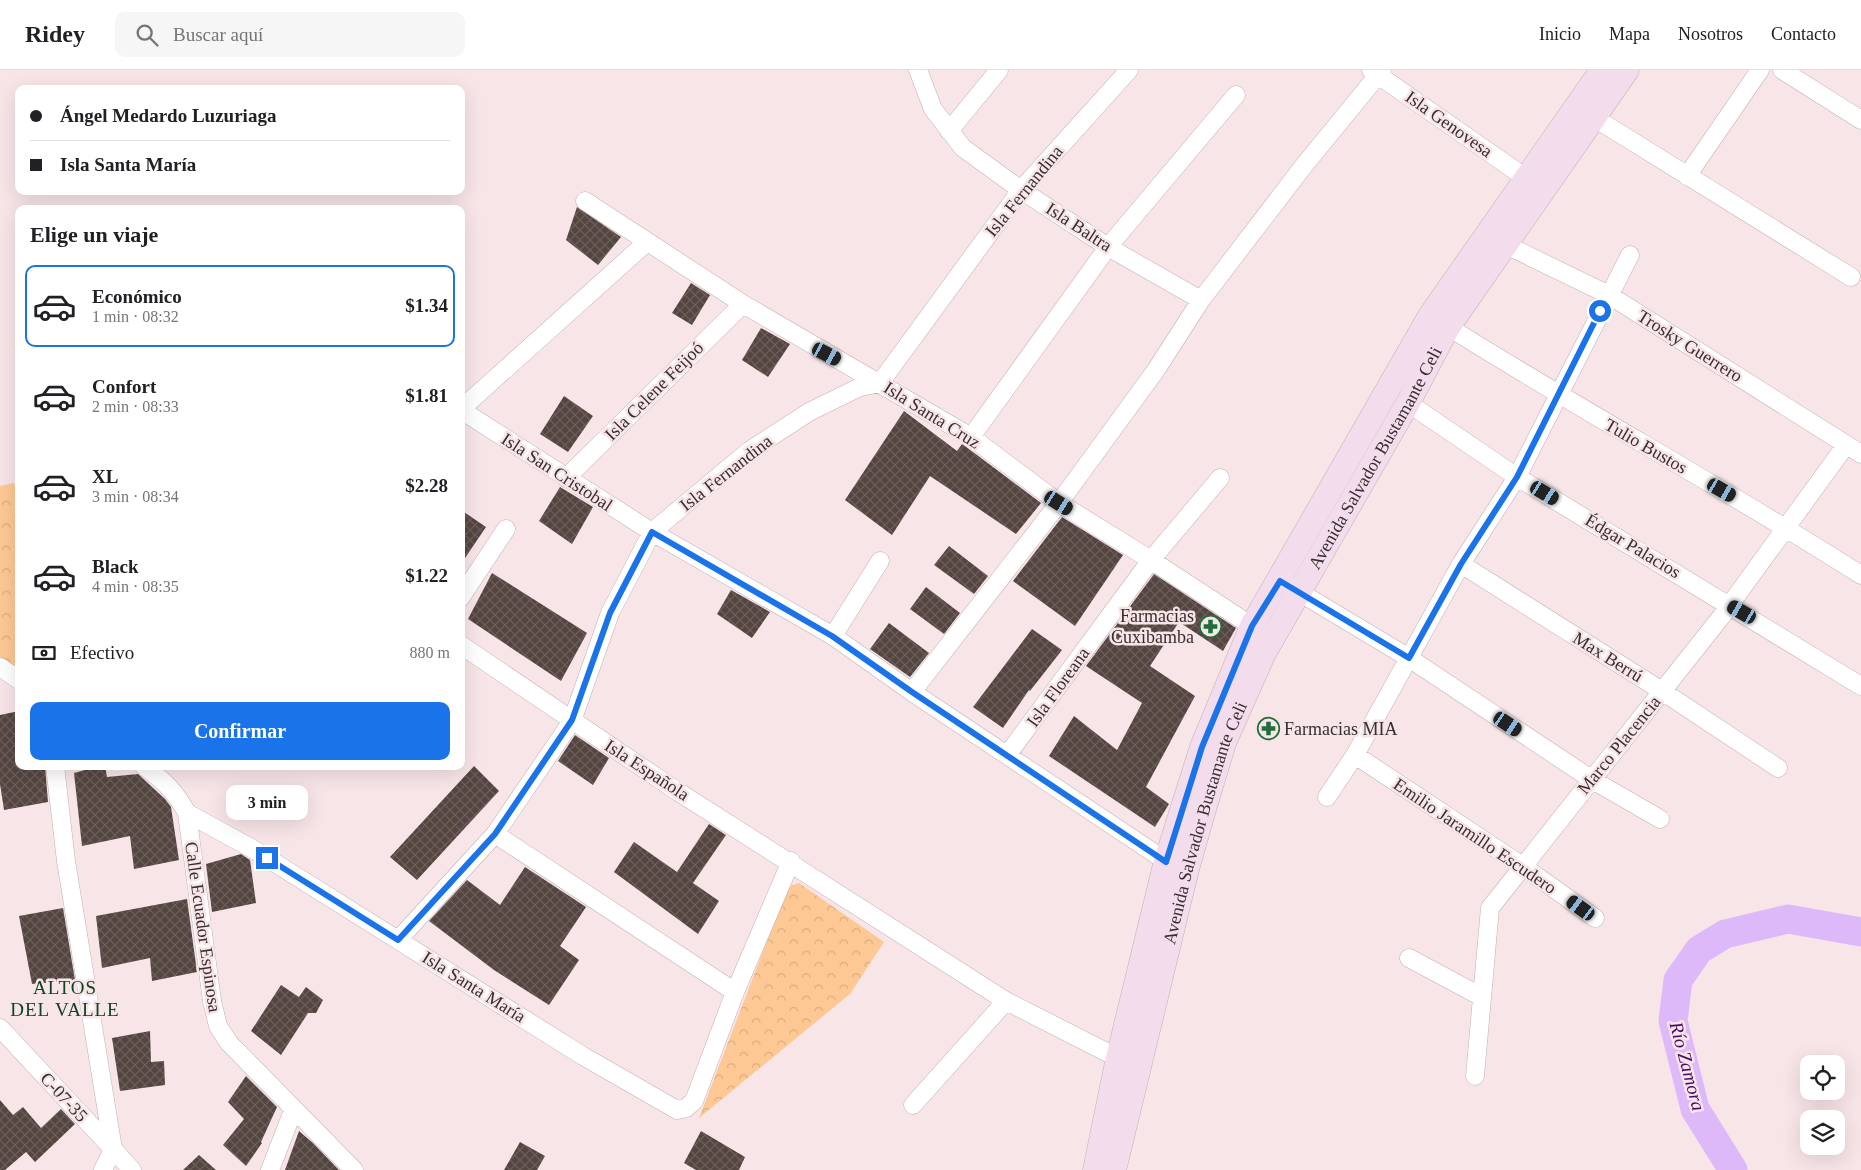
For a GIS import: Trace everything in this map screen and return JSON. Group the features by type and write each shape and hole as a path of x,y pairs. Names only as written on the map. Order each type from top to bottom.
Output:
{"main road":[{"name":"Avenida Salvador Bustamante Celi","path":"1114,1170 1202,747 1252,626 1439,321 1585,113 1602,70"},
{"name":"Avenida Salvador Bustamante Celi","path":"1496,240 1526,178 1627,70"},
{"name":"Avenida Salvador Bustamante Celi","path":"1095,1170 1118,1058 1176,865 1224,743 1272,639 1408,403 1439,321"}],"street":[{"name":"Isla Baltra","path":"918,70 933,109 963,148 1021,190 1108,247 1201,300"},
{"path":"949,131 999,70"},
{"name":"Isla Fernandina","path":"398,940 495,834 572,720 610,613 652,532 749,451 808,412 860,387 880,383 1021,190 1129,70"},
{"path":"1687,176 1760,70"},
{"path":"1782,70 1861,120"},
{"path":"912,692 1059,503 1156,370 1201,300 1377,72"},
{"name":"Isla Genovesa","path":"1377,72 1526,178"},
{"path":"971,437 1108,247 1236,95"},
{"path":"1585,113 1851,278"},
{"name":"Isla Santa Cruz","path":"585,202 743,304 971,437 1059,503 1152,560 1272,639"},
{"name":"Trosky Guerrero","path":"1496,240 1609,295 1854,449"},
{"path":"465,406 647,242"},
{"path":"1326,797 1355,755 1461,564 1517,477 1630,255"},
{"name":"Isla Celene Feijoó","path":"566,478 743,304"},
{"name":"Tulio Bustos","path":"1439,321 1558,394 1788,528 1861,576"},
{"name":"Édgar Palacios","path":"1408,403 1517,477 1729,604 1861,686"},
{"name":"Isla San Cristobal","path":"465,413 652,532 832,636 912,692 1176,865"},
{"name":"Marco Placencia","path":"1475,1076 1490,908 1788,528 1854,449"},
{"name":"Isla Floreana","path":"1008,754 1152,560 1220,478"},
{"path":"465,591 506,529"},
{"path":"832,636 880,562"},
{"name":"Max Berrú","path":"1461,564 1662,691 1778,768"},
{"path":"1280,581 1409,658 1591,779 1660,819"},
{"name":"Isla Española","path":"465,648 677,791 790,861 1006,1001 1118,1058"},
{"path":"0,667 15,677"},
{"name":"Emilio Jaramillo Escudero","path":"1355,755 1524,867 1595,918"},
{"path":"55,770 66,861 113,1150 103,1170"},
{"name":"Calle Ecuador Espinosa","path":"149,770 178,795 187,813 212,1001 218,1026 229,1043 293,1111 354,1170"},
{"name":"Isla Santa María","path":"187,813 251,848 592,1061 677,1110 686,1108 694,1101 735,992"},
{"path":"495,834 735,992 790,861"},
{"path":"1409,958 1482,997"},
{"path":"913,1105 1006,1001"},
{"name":"C-07-35","path":"0,1028 132,1170"},
{"path":"270,1170 293,1111"}],"green space":[{"path":"13,483 15,484 15,672 0,663 0,486"},
{"path":"799,883 884,942 850,994 699,1118 782,902 789,886"}],"building":[{"path":"577,207 621,237 598,265 566,240"},
{"path":"691,283 710,295 692,325 672,313"},
{"path":"761,328 790,344 768,377 742,360"},
{"path":"564,396 593,416 568,452 540,434"},
{"path":"904,411 957,451 962,444 965,446 1041,503 1016,534 930,476 892,535 845,500"},
{"path":"560,487 593,507 572,544 539,521"},
{"path":"465,513 486,527 465,558"},
{"path":"1062,517 1123,555 1075,626 1013,581"},
{"path":"949,546 988,576 974,594 934,565"},
{"path":"492,573 587,633 561,681 468,619"},
{"path":"1154,574 1236,628 1223,651 1179,622 1150,666 1195,696 1146,787 1169,804 1155,827 1049,756 1074,716 1117,750 1142,703 1086,666"},
{"path":"926,587 960,613 944,634 910,609"},
{"path":"731,590 770,612 752,638 717,614"},
{"path":"889,623 929,653 910,677 870,649"},
{"path":"1032,629 1062,650 1029,690 1003,728 973,707"},
{"path":"15,712 15,770 45,770 48,802 4,810 0,784 0,715"},
{"path":"575,735 609,758 593,785 558,761"},
{"path":"474,766 499,791 417,880 390,857"},
{"path":"85,770 106,770 107,777 138,774 171,807 179,860 134,869 130,836 82,846 74,773"},
{"path":"709,824 726,835 693,883 719,901 698,934 614,872 634,842 677,872"},
{"path":"241,854 250,860 256,903 212,912 206,864"},
{"path":"525,867 586,907 560,946 579,960 549,1005 494,970 429,921 467,880 500,905"},
{"path":"187,899 197,972 152,981 150,958 102,968 96,916"},
{"path":"63,908 75,980 32,984 19,916"},
{"path":"281,985 299,997 306,987 323,1000 316,1013 308,1013 281,1055 251,1031"},
{"path":"150,1031 151,1062 164,1061 165,1085 120,1091 112,1038"},
{"path":"246,1076 277,1107 262,1143 246,1166 223,1145 244,1119 228,1102"},
{"path":"0,1100 13,1115 23,1107 41,1128 61,1109 75,1124 35,1162 26,1152 5,1170 0,1170"},
{"path":"299,1131 313,1143 339,1170 285,1170"},
{"path":"701,1131 745,1157 739,1170 696,1170 684,1163"},
{"path":"520,1142 545,1156 537,1170 504,1170"},
{"path":"199,1155 216,1170 183,1170"}],"waterway":[{"name":"Río Zamora","path":"1733,1170 1695,1109 1673,1021 1678,980 1699,950 1725,934 1788,919 1861,932"}],"place":[{"name":"Farmacias Cuxibamba","path":"1210,626"},
{"name":"Farmacias MIA","path":"1268,729"}],"district":[{"name":"ALTOS DEL VALLE","path":"65,998"}],"route":[{"path":"267,858 398,940 495,834 572,720 610,613 652,532 832,636 912,692 1008,754 1166,862 1202,747 1252,626 1280,581 1409,658 1461,564 1517,477 1600,311"}]}
